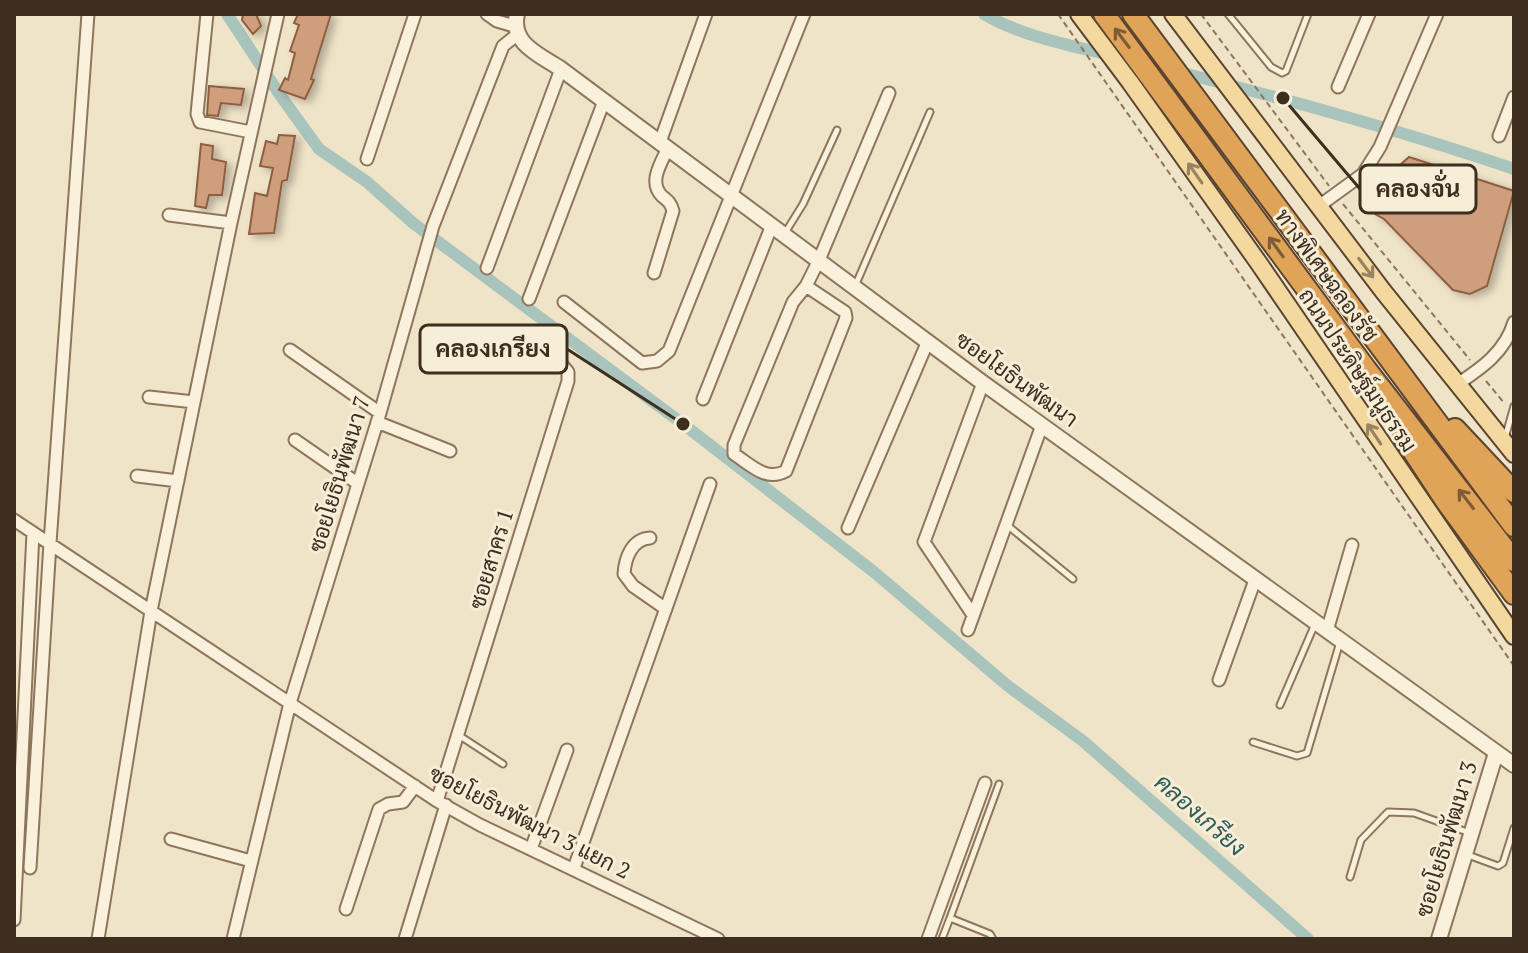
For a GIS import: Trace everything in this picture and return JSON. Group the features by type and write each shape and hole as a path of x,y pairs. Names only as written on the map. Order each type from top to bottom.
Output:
{"highway":[{"name":"ทางพิเศษฉลองรัช","path":"1104,14 1365,368 1514,561"},
{"name":"ทางพิเศษฉลองรัช","path":"1133,14 1514,526"},
{"path":"1365,368 1425,471 1514,594"},
{"path":"1414,390 1514,492"}],"main road":[{"path":"1173,14 1456,385 1509,448"},
{"name":"ถนนประดิษฐ์มนูธรรม","path":"1072,19 1099,41 1130,82 1258,262 1514,636"}],"street":[{"path":"30,868 88,14"},
{"path":"207,14 197,114 200,122 251,132"},
{"path":"98,939 151,611 231,223 278,14"},
{"path":"367,159 415,14"},
{"path":"487,14 497,21 516,25"},
{"path":"654,273 673,211 672,204 656,190 654,183 706,14"},
{"path":"564,302 631,358 642,363 657,361 669,351 804,14"},
{"path":"1338,87 1369,14"},
{"path":"1319,206 1363,174 1380,147 1437,14"},
{"name":"ซอยโยธินพัฒนา","path":"516,25 529,47 983,383 1514,765"},
{"name":"ซอยโยธินพัฒนา 7","path":"233,939 290,703 428,242 503,46 516,25"},
{"path":"487,268 561,69"},
{"path":"806,286 845,312 846,318 786,471 768,476 734,454 734,445 793,302 806,286 819,260 889,93"},
{"path":"1499,136 1514,97"},
{"path":"529,299 604,101"},
{"path":"169,215 231,223"},
{"path":"703,399 772,225"},
{"path":"1456,385 1494,356 1510,337 1514,322"},
{"name":"ซอยสาคร 1","path":"405,939 458,735 568,381 568,372 539,337"},
{"path":"848,528 928,341"},
{"path":"290,350 378,417 450,451"},
{"path":"973,615 924,542 983,383"},
{"path":"149,397 194,402"},
{"path":"968,630 1042,425"},
{"path":"295,440 357,483"},
{"path":"137,476 178,481"},
{"path":"574,868 710,484"},
{"name":"ซอยโยธินพัฒนา 3 แยก 2","path":"14,520 442,803 718,939"},
{"path":"14,920 33,533"},
{"path":"650,538 635,543 624,574 633,586 666,609"},
{"path":"1321,627 1352,545"},
{"path":"1219,680 1255,580"},
{"path":"531,849 567,750"},
{"name":"ซอยโยธินพัฒนา 3","path":"1439,939 1496,753"},
{"path":"928,939 985,783"},
{"path":"346,909 379,809 403,802 415,786"},
{"path":"171,839 251,861"}],"lane":[{"path":"1228,14 1271,67 1282,73 1286,71 1308,14"},
{"path":"1235,23 1238,14"},
{"path":"855,287 930,112"},
{"path":"784,235 803,204 837,130"},
{"path":"1509,448 1513,409"},
{"path":"1006,524 1073,579"},
{"path":"1280,705 1321,627"},
{"path":"1253,742 1297,756 1307,753 1340,641"},
{"path":"458,735 503,764"},
{"path":"942,939 999,784"},
{"path":"1350,877 1361,840 1388,812 1414,813 1471,833"},
{"path":"1464,854 1498,866 1503,863 1514,828"},
{"path":"950,918 990,934 993,939"}],"path":[{"path":"1058,14 1072,19 1095,65 1514,666"},
{"path":"1201,14 1336,194 1478,371 1513,409"}],"building":[{"path":"243,14 256,14 261,26 253,34 242,20"},
{"path":"298,14 331,14 311,79 314,80 305,99 279,90 285,78 288,80 295,53 290,51 299,25 294,23"},
{"path":"209,86 244,89 241,105 221,103 218,116 207,115"},
{"path":"279,135 295,136 287,180 282,181 274,233 249,234 255,193 267,196 273,168 260,166 266,141 277,144"},
{"path":"201,144 213,146 212,159 226,162 222,195 209,195 206,208 195,206"},
{"path":"1409,157 1514,191 1487,286 1470,294 1453,290 1384,219 1375,214 1380,183"}],"waterway":[{"name":"คลองเกรียง","path":"227,14 319,149 367,182 413,223 683,424 874,572 1008,686 1083,741 1308,939"},
{"path":"984,14 1029,34 1110,55"},
{"path":"1140,62 1328,112 1514,169"}],"place":[{"name":"คลองจั่น","path":"1283,98"},
{"name":"คลองเกรียง","path":"683,424"}]}
